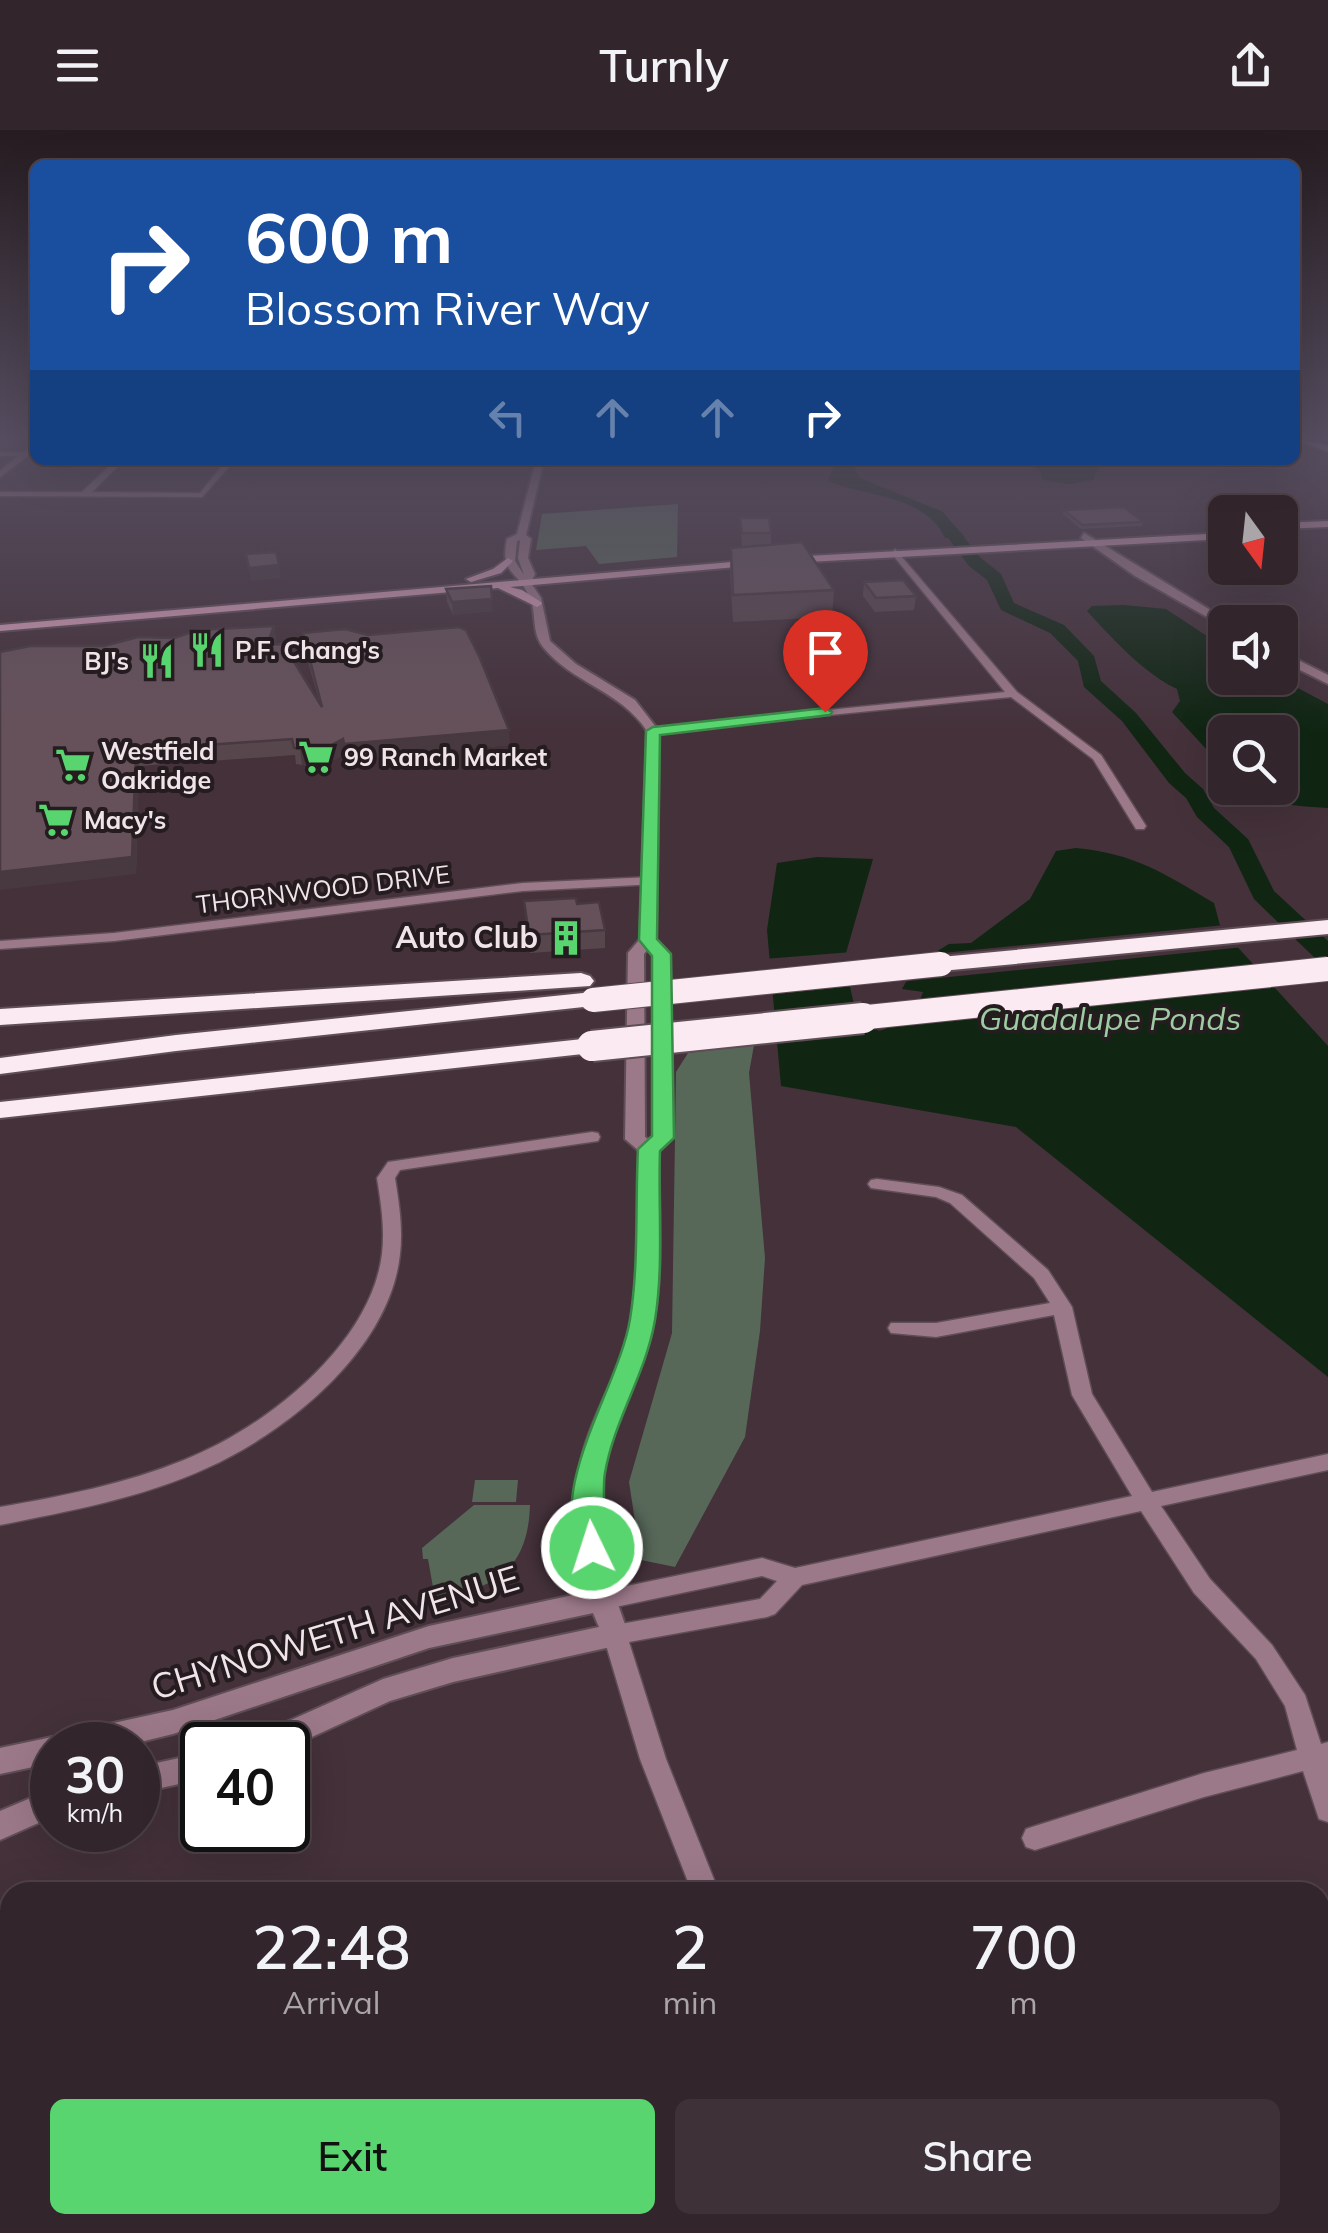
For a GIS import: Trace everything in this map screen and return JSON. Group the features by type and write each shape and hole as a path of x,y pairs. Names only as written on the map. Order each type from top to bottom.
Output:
{"highway":[{"path":"0,1017 76,1010 594,990 940,964 1328,927"},
{"path":"0,1110 1328,969"},
{"path":"0,1066 594,990"},
{"path":"0,1046 114,1038 176,1043"},
{"path":"0,1128 178,1094"}],"main road":[{"path":"788,557 802,552 1125,537"},
{"path":"523,578 572,579 922,547"},
{"path":"0,628 768,555"},
{"path":"466,584 498,571 508,561"},
{"path":"0,618 466,584 511,590 536,601 550,586 572,579"}],"street":[{"path":"518,537 512,539 508,561 536,601 542,640 554,653 621,693 644,714 653,731 648,940 636,953 635,1138 649,1149"},
{"path":"523,537 526,539 523,578"},
{"path":"1089,539 1124,565 1208,613"},
{"path":"895,552 1014,694 1096,757 1140,826"},
{"path":"1298,664 1328,680"},
{"path":"653,731 1014,694"},
{"name":"THORNWOOD DRIVE","path":"0,945 114,937 523,887 651,881"},
{"path":"648,940 662,954 663,1138 649,1149 643,1318 630,1366 595,1452 588,1522 601,1600 700,1882"},
{"path":"0,1516 122,1491 195,1465 278,1414 321,1379 351,1351 382,1294 394,1236 386,1178 394,1166 592,1137"},
{"path":"877,1184 939,1192 956,1199 1042,1274 1062,1307 1082,1394 1144,1502 1202,1586 1264,1652 1296,1703 1320,1755 1328,1810"},
{"path":"898,1328 936,1330 1062,1307"},
{"name":"CHYNOWETH AVENUE","path":"160,1725 430,1637 762,1567 795,1577 1328,1462"},
{"name":"CHYNOWETH AVENUE","path":"310,1724 382,1691 453,1670 768,1606 795,1577"},
{"path":"0,1762 30,1755"},
{"path":"1035,1838 1204,1785 1320,1755"},
{"path":"0,1809 30,1804"},
{"path":"0,1826 30,1811"}],"shaded area":[{"path":"538,537 677,537 677,557 599,564 586,546 536,550"},
{"path":"754,1045 749,1073 765,1258 760,1331 745,1437 675,1567 641,1560 629,1482 672,1333 676,1072 688,1053"},
{"path":"475,1480 518,1480 516,1502 472,1502"},
{"path":"474,1505 530,1505 523,1546 504,1573 490,1582 435,1599 428,1559 423,1559 422,1548"}],"water":[{"path":"1092,606 1166,609 1208,637 1208,695 1298,695 1298,688 1328,704 1328,808 1292,805 1298,805 1298,715 1208,715 1208,751 1172,712 1180,701 1177,689 1118,644 1087,611"},
{"name":"Guadalupe Ponds","path":"1076,848 1133,860 1214,903 1221,929 1328,1046 1328,1377 1016,1127 781,1086 767,930 777,863 817,857 873,859 844,960 857,1018 879,1031 906,1017 920,999 923,992 902,989 916,964 949,944 971,943 1030,899 1056,851"}],"pier":[{"path":"1225,925 1244,947 900,982 912,961 922,955"},
{"path":"852,952 849,960 855,986 767,995 764,959"}],"building":[{"path":"802,542 834,590 733,595 731,548"},
{"path":"276,552 279,565 249,568 246,554"},
{"path":"903,580 916,596 876,598 864,582"},
{"path":"491,586 492,599 452,602 446,589"},
{"name":"Westfield Oakridge","path":"274,626 267,645 283,644 322,707 303,633 345,629 368,635 459,627 466,630 509,730 344,744 343,739 328,747 300,749 294,748 292,739 136,750 132,857 0,872 0,652 30,646 104,646 138,637 174,638 198,630"},
{"path":"576,898 577,904 599,902 605,930 529,935 524,901"}],"waterway":[{"path":"955,537 975,562 995,578 1007,606 1057,629 1087,660 1091,683 1129,717 1177,778 1195,794 1205,812 1240,844 1263,894 1328,956"}],"place":[{"name":"P.F. Chang's","path":"207,650"},
{"name":"BJ's","path":"157,661"},
{"name":"99 Ranch Market","path":"316,757"},
{"name":"Westfield Oakridge","path":"73,765"},
{"name":"Macy's","path":"56,820"},
{"name":"Auto Club","path":"566,938"}],"route":[{"path":"592,1548 588,1522 590,1474 602,1430 630,1366 643,1318 649,1149 663,1138 662,954 648,940 653,731 825,712"}]}
